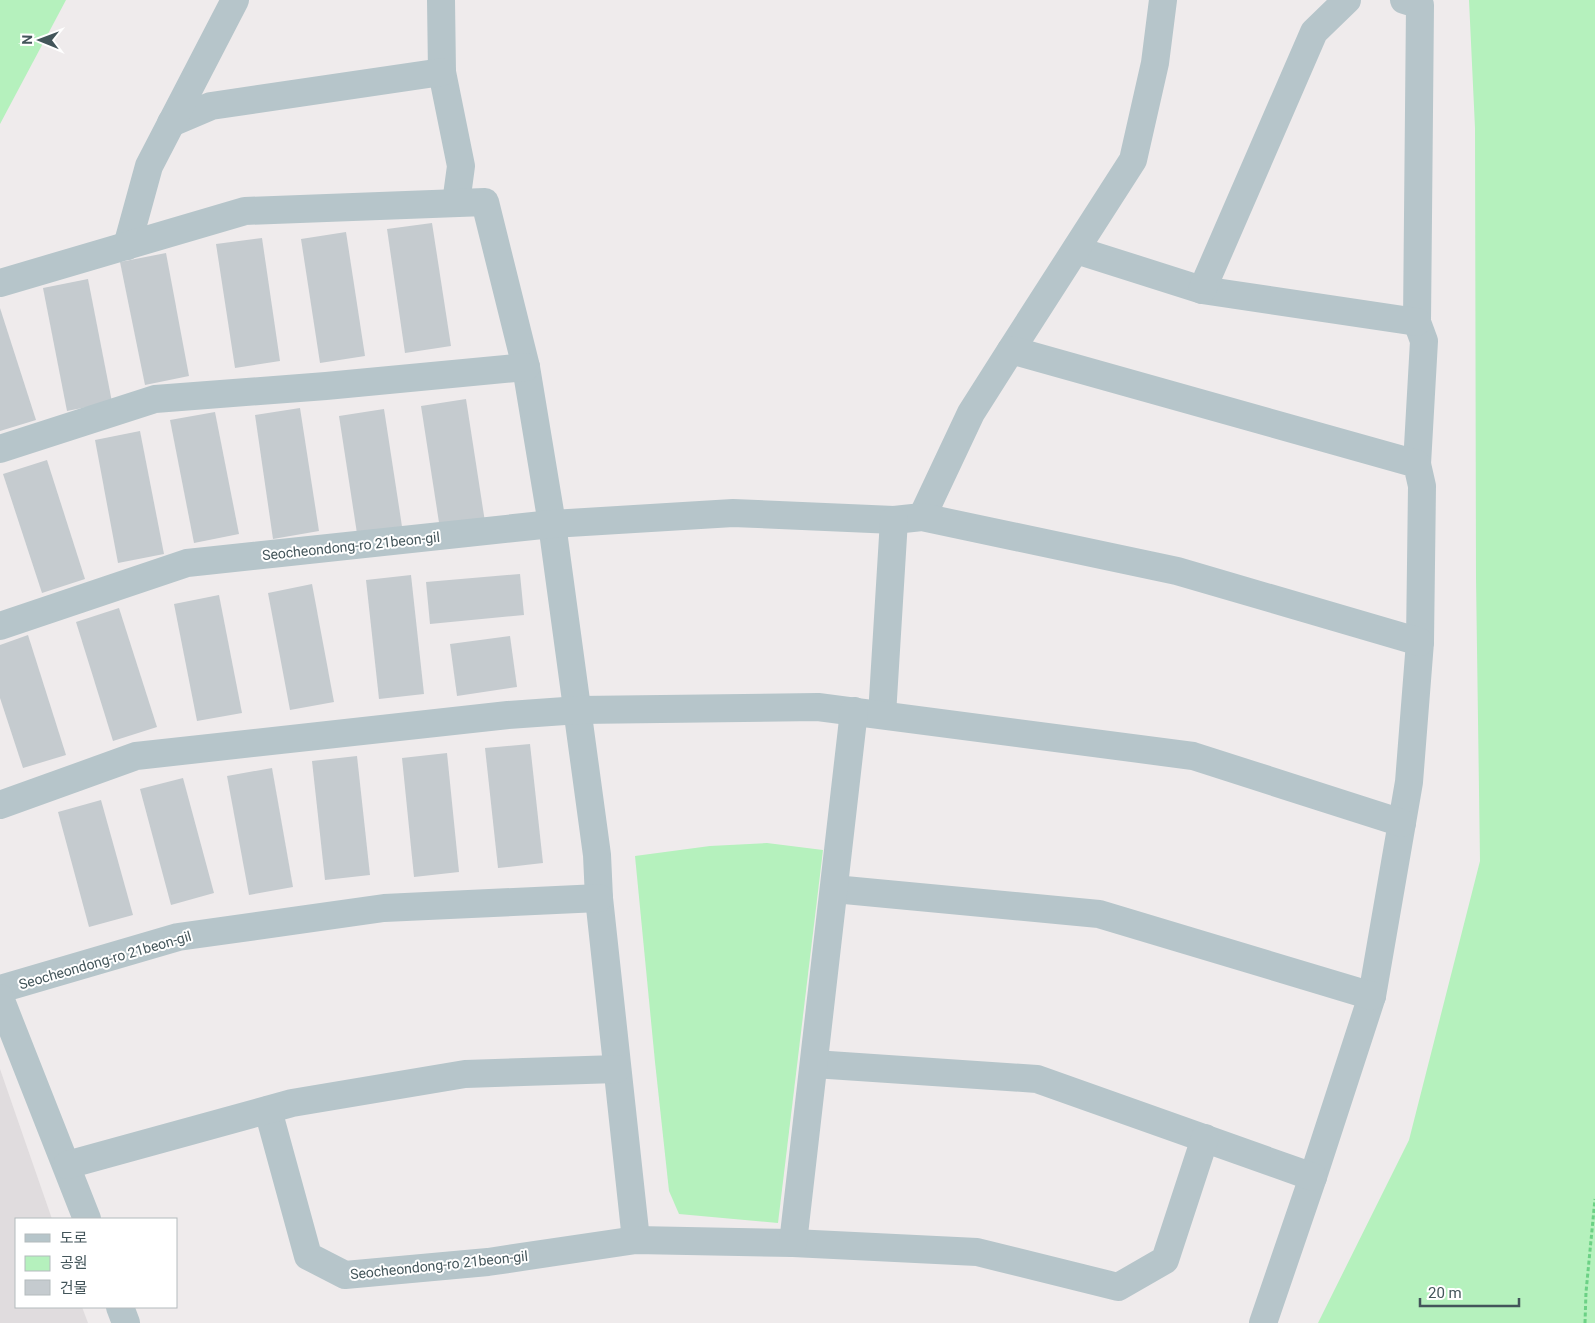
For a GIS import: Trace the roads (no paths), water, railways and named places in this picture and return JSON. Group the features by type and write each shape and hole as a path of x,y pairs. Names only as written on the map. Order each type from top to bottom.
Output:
{"street":[{"path":"127,246 149,166 235,0"},
{"path":"441,0 442,72 461,166 456,203"},
{"path":"922,517 971,413 1133,160 1155,63 1164,0"},
{"path":"1202,290 1314,32 1347,0"},
{"path":"1263,1323 1372,996 1409,782 1420,642 1422,486 1417,464 1424,341 1417,322 1420,6 1404,0"},
{"path":"171,123 211,106 442,72"},
{"path":"0,283 245,211 486,202 526,367 552,524 579,710 597,855 599,898 636,1240"},
{"path":"1076,250 1202,290 1417,322"},
{"path":"1011,350 1417,464"},
{"path":"0,449 155,399 326,386 526,367"},
{"name":"Seocheondong-ro 21beon-gil","path":"0,626 187,563 552,524 733,513 894,520 922,517 1177,572 1420,642"},
{"path":"882,715 894,520"},
{"path":"0,805 136,756 508,715 579,710 818,707 1193,756 1402,823"},
{"path":"793,1243 854,711"},
{"path":"834,889 1099,914 1372,996"},
{"name":"Seocheondong-ro 21beon-gil","path":"0,989 178,936 384,908 599,898"},
{"path":"0,998 67,1164 87,1218"},
{"path":"814,1064 1037,1078 1313,1177"},
{"path":"67,1164 292,1103 465,1074 617,1069"},
{"name":"Seocheondong-ro 21beon-gil","path":"268,1110 308,1256 345,1275 488,1262 636,1240 793,1243 978,1252 1118,1288 1165,1260 1205,1138"},
{"path":"120,1308 126,1323"}]}
